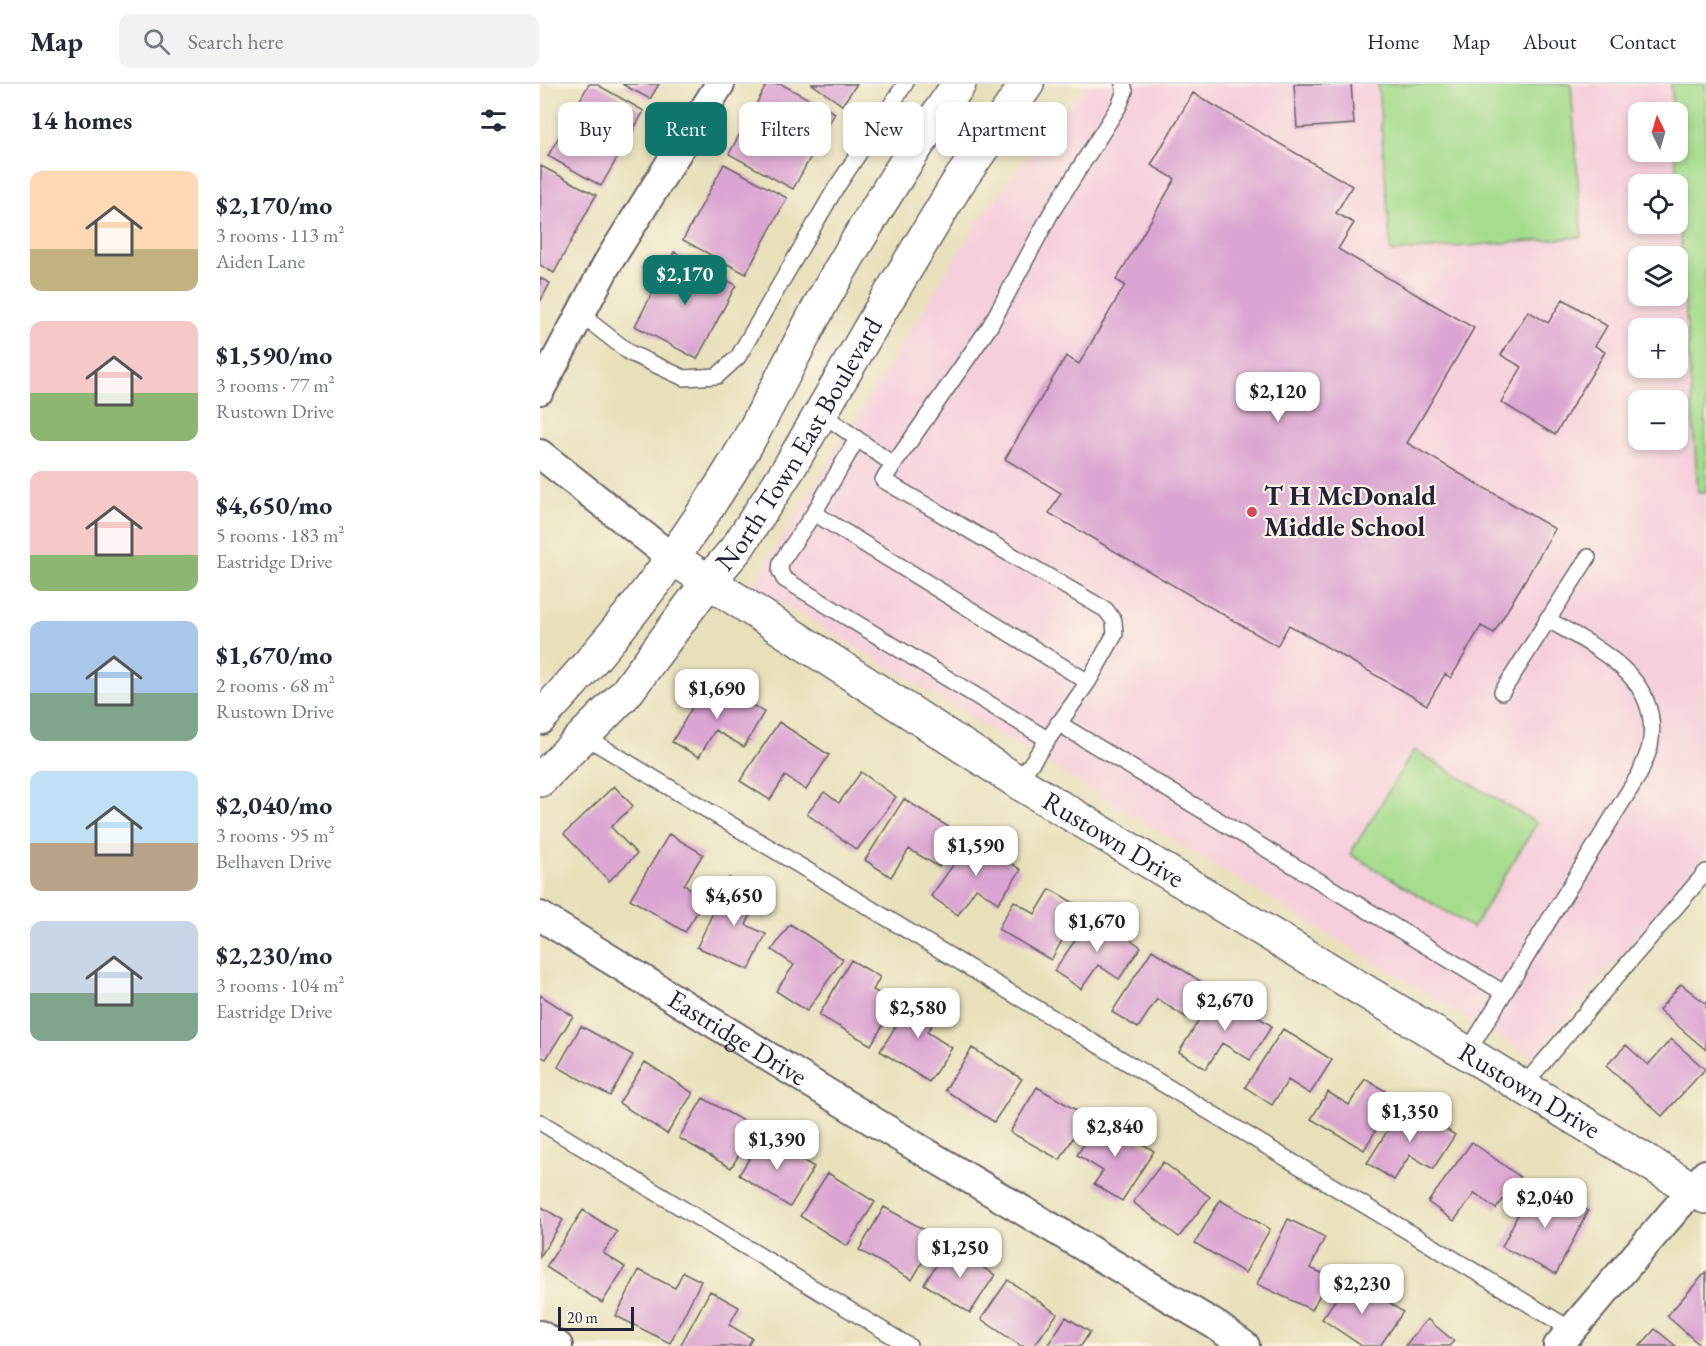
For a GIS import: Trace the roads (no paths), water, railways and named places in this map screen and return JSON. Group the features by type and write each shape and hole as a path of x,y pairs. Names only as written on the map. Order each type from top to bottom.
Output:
{"main road":[{"name":"North Town East Boulevard","path":"540,718 571,686 627,618 722,486 867,222 959,84"},
{"name":"North Town East Boulevard","path":"540,780 626,693 743,538 789,468 957,184 1027,84"},
{"name":"Rustown Drive","path":"671,557 1018,782 1467,1053 1702,1187"}],"street":[{"path":"540,390 607,264 720,84"},
{"name":"Rustown Drive","path":"540,454 671,557"},
{"name":"Eastridge Drive","path":"540,916 846,1105 1217,1326 1245,1346"},
{"path":"1565,1338 1702,1187"},
{"path":"540,1335 558,1346"}],"lane":[{"path":"580,315 630,354 684,378 717,376 738,357 834,191 905,84"},
{"path":"1018,782 1088,682 1115,634 1114,621 1106,610 884,480 990,326 1051,213 1119,106 1125,91 1123,84"},
{"path":"821,413 894,465"},
{"path":"857,439 814,513 781,562 780,571 784,579 1047,739"},
{"path":"814,513 1088,682"},
{"path":"1502,692 1588,557"},
{"path":"1467,1053 1640,773 1650,747 1651,719 1643,692 1626,670 1604,653 1547,619"},
{"path":"1058,723 1504,993"},
{"path":"584,736 1565,1338"},
{"path":"1523,1086 1706,872"},
{"path":"540,1122 909,1346"}],"place":[{"name":"T H McDonald Middle School","path":"1252,512"}]}
